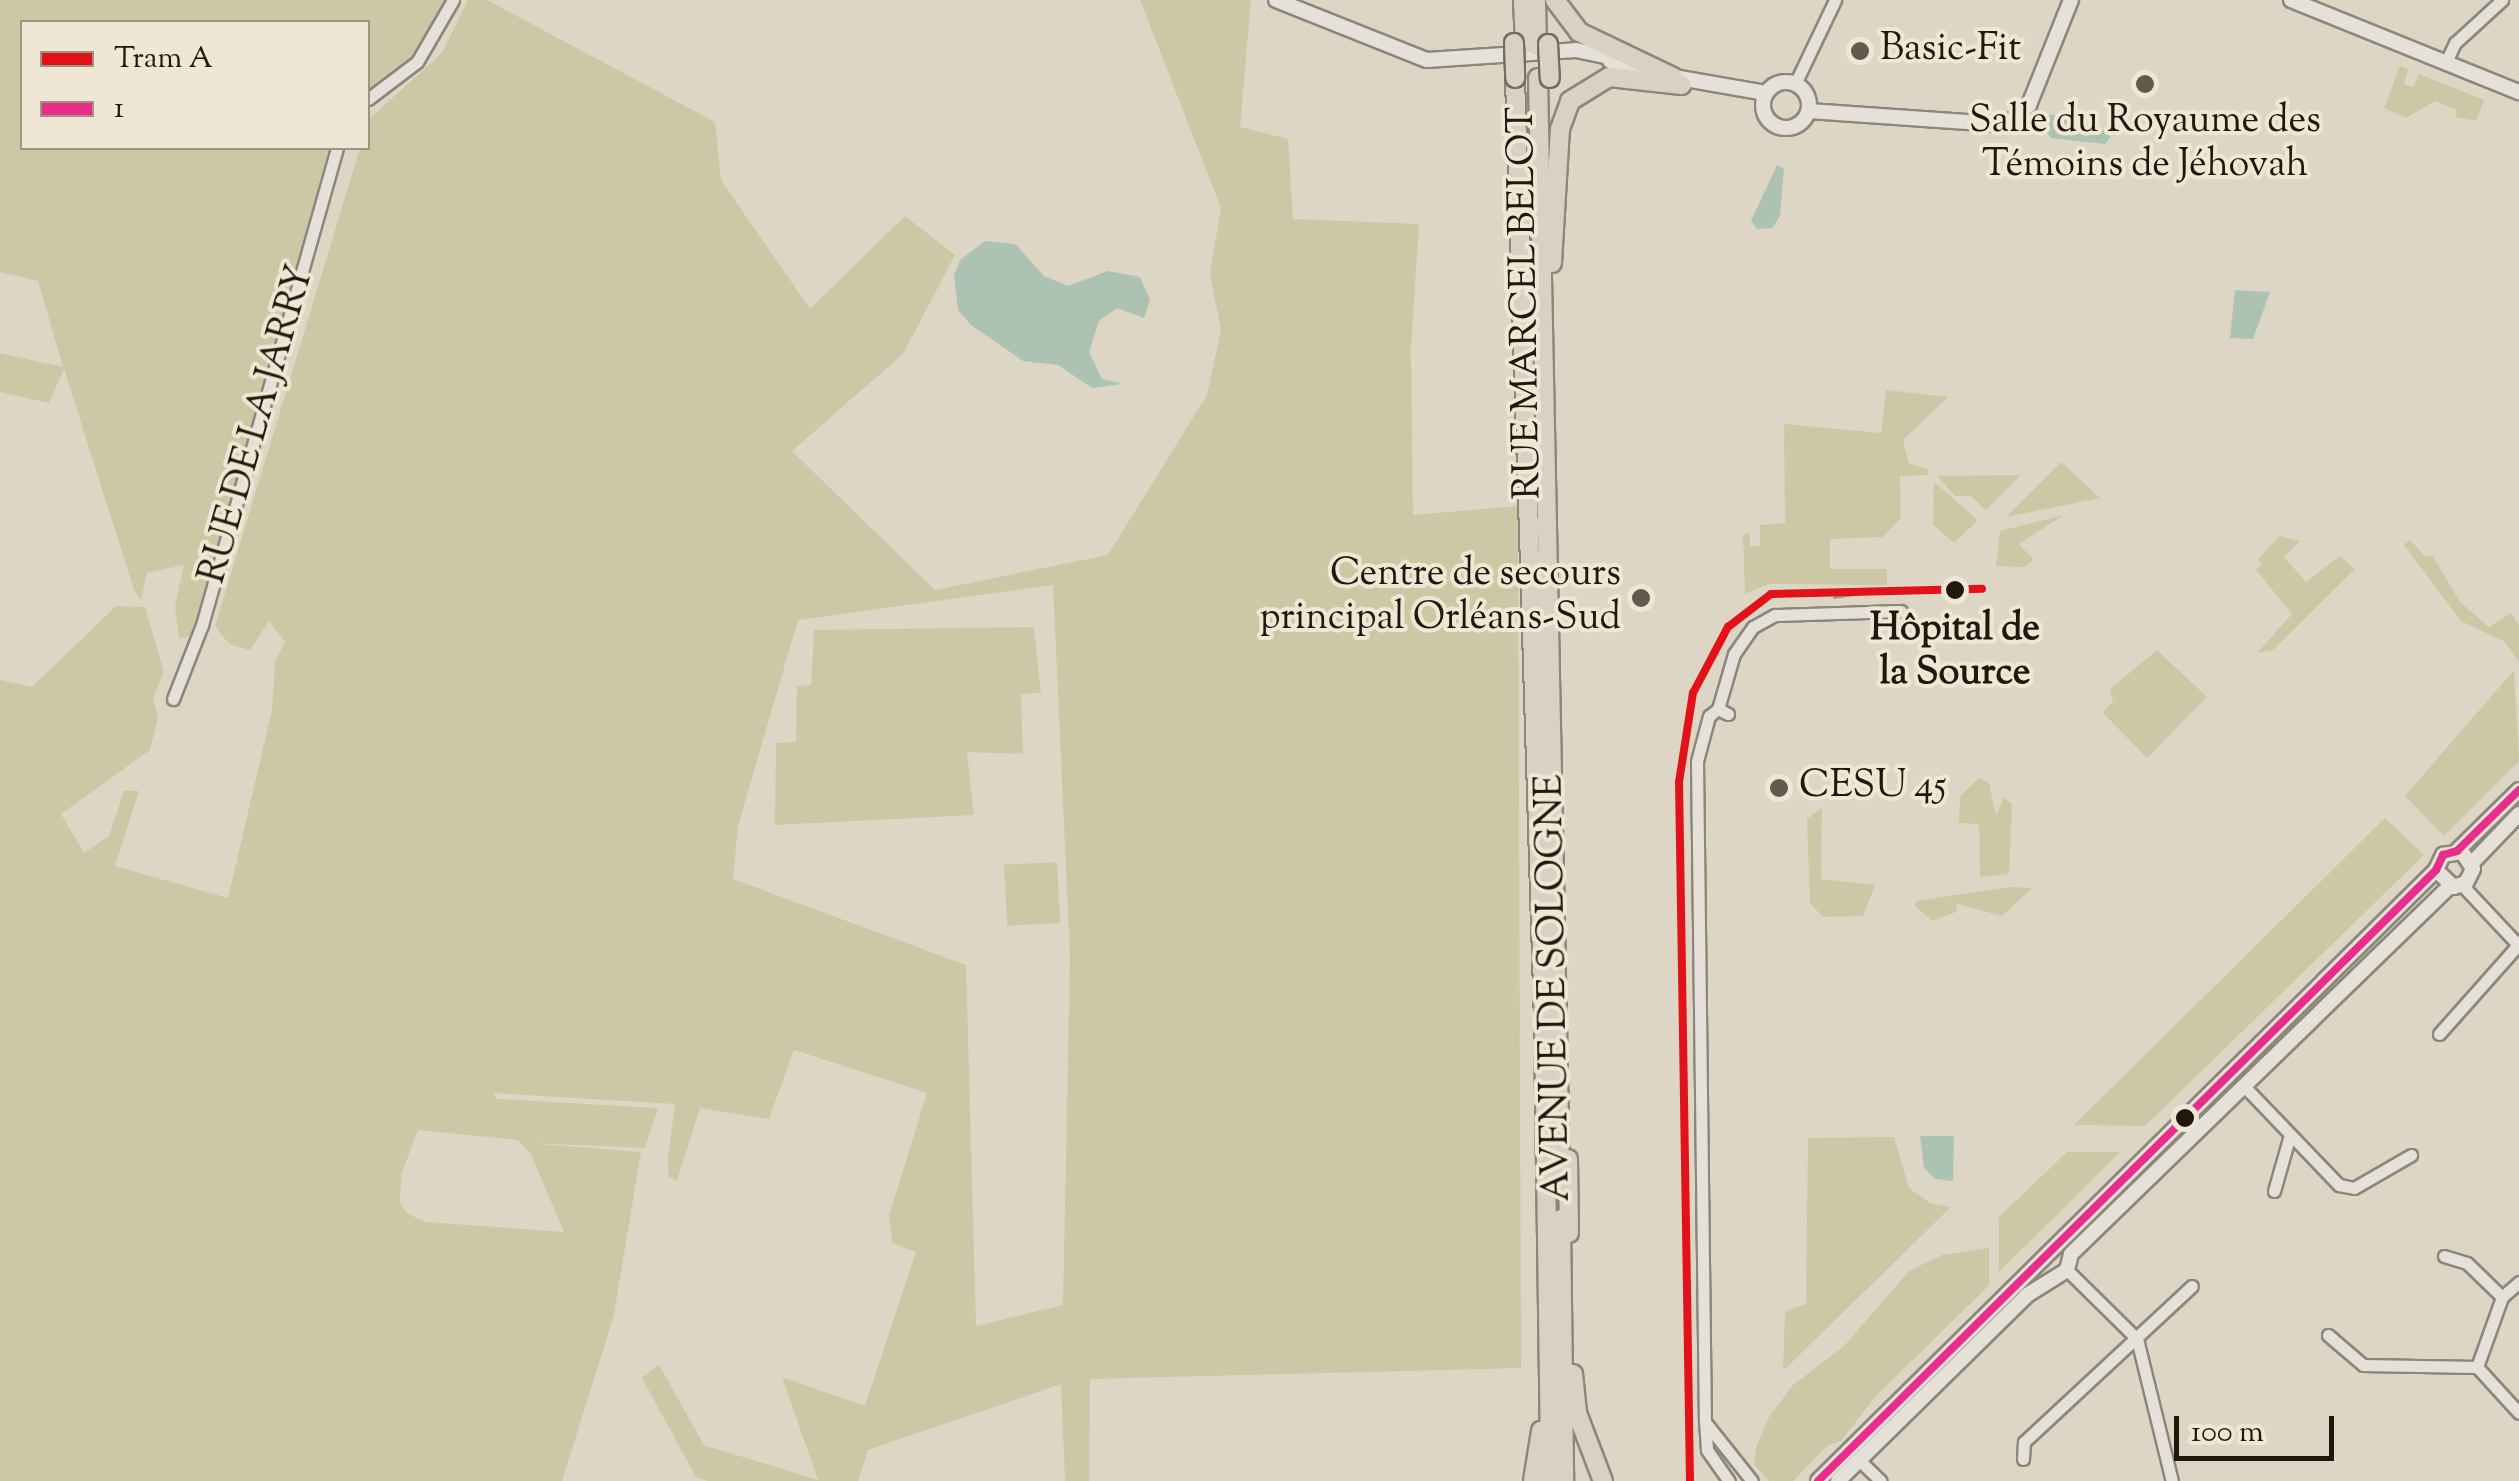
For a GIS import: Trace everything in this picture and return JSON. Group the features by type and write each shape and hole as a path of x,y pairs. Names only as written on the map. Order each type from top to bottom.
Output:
{"main road":[{"path":"1512,0 1536,46"},
{"name":"RUE MARCEL BELOT","path":"1524,0 1536,46"},
{"name":"RUE MARCEL BELOT","path":"1536,0 1532,78 1531,606 1548,1280"},
{"path":"1536,46 1552,0 1580,32 1678,81"},
{"path":"1544,496 1554,196 1560,129 1579,93 1609,77 1678,81"},
{"path":"1532,78 1554,196"},
{"name":"RUE MARCEL BELOT","path":"1532,78 1544,496"},
{"name":"AVENUE DE SOLOGNE","path":"1544,496 1564,1481"},
{"path":"1554,894 1567,995 1571,1352 1577,1413 1603,1481"},
{"path":"1533,1481 1548,1280"},
{"path":"1548,1280 1550,1481"}],"street":[{"path":"370,97 417,62 453,0"},
{"path":"1276,0 1427,60 1536,46 1598,57 1678,81 1764,99"},
{"path":"1795,84 1835,0"},
{"path":"1809,111 2007,125 2028,105 2071,0"},
{"path":"2291,0 2519,92"},
{"path":"2446,62 2455,43 2502,0"},
{"path":"1778,84 1795,84 1808,98 1809,111 1802,123 1782,129 1766,118 1764,99 1778,84"},
{"name":"RUE DE LA JARRY","path":"173,699 202,625 337,150"},
{"path":"1737,1464 1725,1477 1707,1450 1704,1421 1697,761 1705,722 1723,711 1734,654 1753,627 1776,614 1901,611"},
{"path":"1818,1481 2436,870 2443,855 2457,851 2519,790"},
{"path":"1838,1481 2061,1272 2071,1254 2241,1087 2456,886 2472,863 2519,814"},
{"path":"2457,851 2472,863"},
{"path":"2436,870 2518,945 2439,1034"},
{"path":"2236,1068 2241,1087 2338,1186 2354,1188 2411,1155"},
{"path":"2221,1083 2241,1087"},
{"path":"2274,1191 2290,1135"},
{"path":"2056,1244 2071,1254"},
{"path":"2444,1256 2466,1263 2502,1297"},
{"path":"2042,1257 2137,1339 2172,1481"},
{"path":"2477,1367 2502,1297 2519,1282"},
{"path":"2023,1459 2024,1442 2101,1363 2137,1339 2192,1286"},
{"path":"2328,1335 2363,1365 2477,1367 2519,1413"},
{"path":"1704,1421 1752,1481"},
{"path":"1859,1460 1881,1481"}],"shaded area":[{"path":"0,0 450,0 415,60 370,93 370,20 20,20 20,150 328,150 193,636 179,638 175,607 184,565 147,573 141,600 134,590 64,369 49,403 0,392 0,353 63,367 38,281 0,272"},
{"path":"468,0 487,0 715,122 721,180 810,309 905,216 955,255 903,354 792,451 935,590 1108,555 1207,395 1221,330 1210,274 1221,208 1140,0 1251,0 1240,127 1288,139 1293,219 1419,224 1411,348 1413,515 1518,506 1521,1368 1090,1379 1089,1481 1065,1481 1061,1384 868,1450 858,1481 708,1481 696,1477 642,1378 659,1365 704,1445 818,1480 782,1377 865,1406 916,1252 892,1243 889,1216 927,1093 794,1050 769,1119 700,1108 677,1181 669,1177 668,1158 675,1104 493,1093 497,1099 658,1108 645,1148 529,1143 641,1152 614,1315 562,1481 0,1481 0,680 32,687 116,606 145,607 164,672 153,698 158,718 150,750 61,814 84,853 109,836 124,791 139,791 115,866 228,898 272,710 275,661 285,642 269,621 250,650 229,644 215,626 359,150 370,150 370,118 442,53","holes":["1053,585 1070,955 1063,1305 976,1326 966,965 733,879 738,826 798,620","418,1130 517,1140 530,1152 564,1232 426,1222 408,1214 400,1204 401,1175"]},
{"path":"2400,66 2408,69 2404,84 2413,87 2419,74 2484,100 2476,121 2455,117 2457,110 2435,101 2406,118 2384,108"},
{"path":"2050,114 2104,131 2111,137 2105,144 2051,138 2043,127"},
{"path":"1777,165 1784,169 1780,216 1772,228 1757,229 1751,221"},
{"path":"985,241 1015,244 1044,276 1068,286 1108,271 1140,277 1150,300 1144,318 1117,308 1099,321 1089,352 1102,379 1122,384 1092,388 1058,365 1023,361 971,325 958,310 954,275 960,260"},
{"path":"2235,290 2270,292 2253,339 2230,338"},
{"path":"1886,390 1948,397 1903,440 1909,464 1929,469 1928,475 1900,476 1901,518 1883,537 1830,539 1830,569 1887,569 1887,585 1768,584 1745,594 1743,534 1750,533 1750,546 1760,546 1760,525 1785,523 1784,424 1881,433"},
{"path":"2061,462 2100,498 2006,517"},
{"path":"2021,475 1986,510 1971,496 1955,496 1937,476"},
{"path":"1934,482 1978,520 1954,543 1933,525"},
{"path":"2064,515 2019,544 2034,560 2025,567 1996,566 2000,531"},
{"path":"2280,536 2300,541 2284,557 2306,582 2340,556 2355,569 2273,650 2257,653 2292,614 2256,570 2262,564 2258,559"},
{"path":"2410,540 2426,557 2432,555 2460,602 2489,627 2511,613 2519,626 2519,662 2505,642 2461,621 2404,545"},
{"path":"1034,627 1041,693 1021,694 1023,754 967,752 974,815 775,825 776,743 796,742 797,686 811,685 814,630"},
{"path":"2157,650 2207,697 2147,758 2102,712 2113,702 2110,689"},
{"path":"2514,670 2519,761 2444,836 2405,796"},
{"path":"1979,778 1989,783 1996,816 2004,797 2012,804 2009,874 1980,877 1979,824 1959,823 1960,796"},
{"path":"1822,808 1821,879 1875,885 1863,916 1823,917 1810,903 1807,819"},
{"path":"2385,818 2424,855 2145,1126 2074,1125"},
{"path":"1057,862 1060,923 1007,926 1004,865"},
{"path":"2010,887 2032,888 2002,916 1957,904 1956,912 1932,921 1915,906 1916,901"},
{"path":"1920,1136 1954,1136 1953,1181 1935,1179 1924,1168"},
{"path":"1894,1137 1909,1188 1930,1203 1951,1207 1783,1371 1785,1311 1806,1304 1808,1138"},
{"path":"2067,1152 2120,1152 1999,1272 1999,1217"},
{"path":"1989,1248 1989,1285 1874,1398 1841,1441 1828,1445 1793,1481 1769,1481 1754,1464 1756,1448 1769,1417 1793,1385 1844,1346 1909,1271 1942,1255"}],"tram line":[{"path":"1834,597 1895,588"},
{"name":"A","path":"1690,1481 1679,782 1693,693 1728,627 1771,594 1982,589"}],"transit line":[{"name":"1","path":"1818,1481 2436,870 2443,855 2457,851 2519,790"}],"place":[{"name":"Basic-Fit","path":"1860,51"},
{"name":"Salle du Royaume des Témoins de Jéhovah","path":"2145,84"},
{"name":"Hôpital de la Source","path":"1955,590"},
{"name":"Centre de secours principal Orléans-Sud","path":"1641,598"},
{"name":"CESU 45","path":"1779,788"}]}
